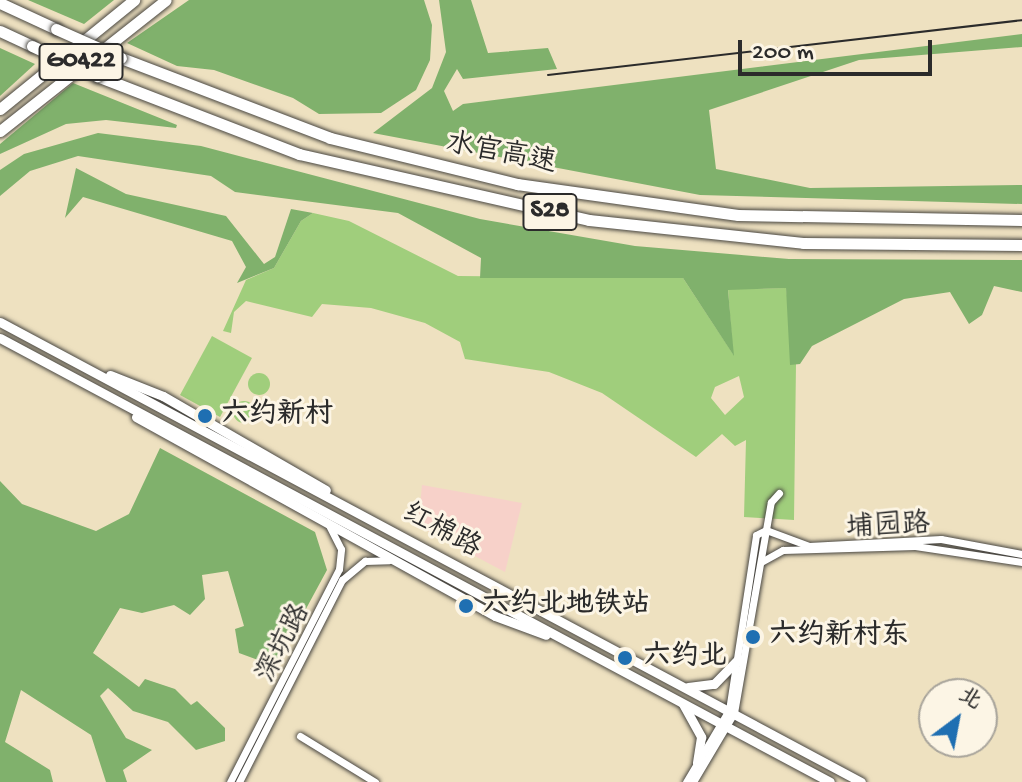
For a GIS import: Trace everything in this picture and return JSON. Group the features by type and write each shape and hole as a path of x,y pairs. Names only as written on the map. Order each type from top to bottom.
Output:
{"highway":[{"name":"G0422","path":"0,109 134,0"},
{"name":"G0422","path":"0,131 166,0"},
{"name":"水官高速","path":"0,3 121,58 330,138 517,184 738,215 1022,220"},
{"name":"水官高速","path":"0,31 97,76 299,154 574,217 764,240 1022,245"}],"main road":[{"name":"红棉路","path":"0,322 861,782"},
{"name":"红棉路","path":"3,340 830,782"},
{"path":"104,394 176,444 395,562 512,624 565,640"},
{"path":"684,686 714,684 737,660"},
{"path":"670,695 698,726 697,763"}],"street":[{"path":"686,782 732,711 766,530 779,493"},
{"name":"深坑路","path":"230,782 339,569 339,541 330,527"},
{"path":"732,711 756,535 766,530"},
{"name":"埔园路","path":"766,530 809,546 941,539 1022,554"},
{"name":"埔园路","path":"760,564 783,550 915,546 1022,562"},
{"name":"深坑路","path":"239,782 342,580 365,561 395,562"},
{"path":"693,782 724,723"},
{"path":"300,736 375,782"}],"shaded area":[{"path":"422,485 522,503 505,572 418,526"}],"green space":[{"path":"28,0 114,0 84,24"},
{"path":"189,0 424,0 432,25 430,60 416,90 381,113 319,114 293,98 214,70 177,66 127,43"},
{"path":"439,0 471,0 488,53 548,48 557,69 463,79 457,69 444,91 453,111 463,104 1022,34 1022,47 859,60 709,110 716,169 810,188 1022,185 1022,204 700,195 373,133 432,88 446,52"},
{"path":"0,48 35,64 0,96"},
{"path":"73,83 177,125 176,128 106,120 66,124 0,154 0,144"},
{"path":"98,133 201,146 480,219 635,246 789,259 1022,260 1022,292 994,286 982,315 969,324 950,292 904,299 812,346 800,364 790,365 786,288 728,290 734,356 683,278 480,278 481,258 398,213 235,192 211,176 78,156 30,171 0,196 0,170 24,154"},
{"path":"76,168 126,194 226,216 264,264 275,257 291,209 313,213 301,221 274,268 237,283 246,267 232,241 83,197 65,218"},
{"path":"313,213 349,221 458,276 683,278 733,354 728,289 786,288 796,364 794,520 744,517 746,440 735,446 722,434 696,457 602,393 549,372 465,359 460,342 425,323 371,308 322,304 312,317 246,301 234,312 231,333 223,331 246,280 274,268 301,221","holes":["739,376 744,397 725,415 711,398 715,387"]},
{"path":"212,336 252,358 220,417 180,395"},
{"path":"259,373 267,376 270,384 267,392 259,395 251,392 248,384 251,376"},
{"path":"244,401 252,404 255,412 252,420 244,423 236,420 233,412 236,404"},
{"path":"160,448 315,532 327,570 275,666 239,653 235,629 244,626 228,571 202,575 205,599 190,615 174,605 142,613 120,608 93,653 139,687 145,679 175,689 191,705 197,701 225,728 225,741 196,750 168,722 133,711 108,688 100,696 126,738 152,750 123,770 127,782 106,782 91,735 21,690 5,742 50,770 53,782 0,782 0,481 22,504 96,531 129,514"}],"railway":[{"path":"548,75 1022,20"}],"place":[{"name":"六约新村","path":"205,416"},
{"name":"六约北地铁站","path":"466,606"},
{"name":"六约新村东","path":"753,637"},
{"name":"六约北","path":"625,658"}]}
